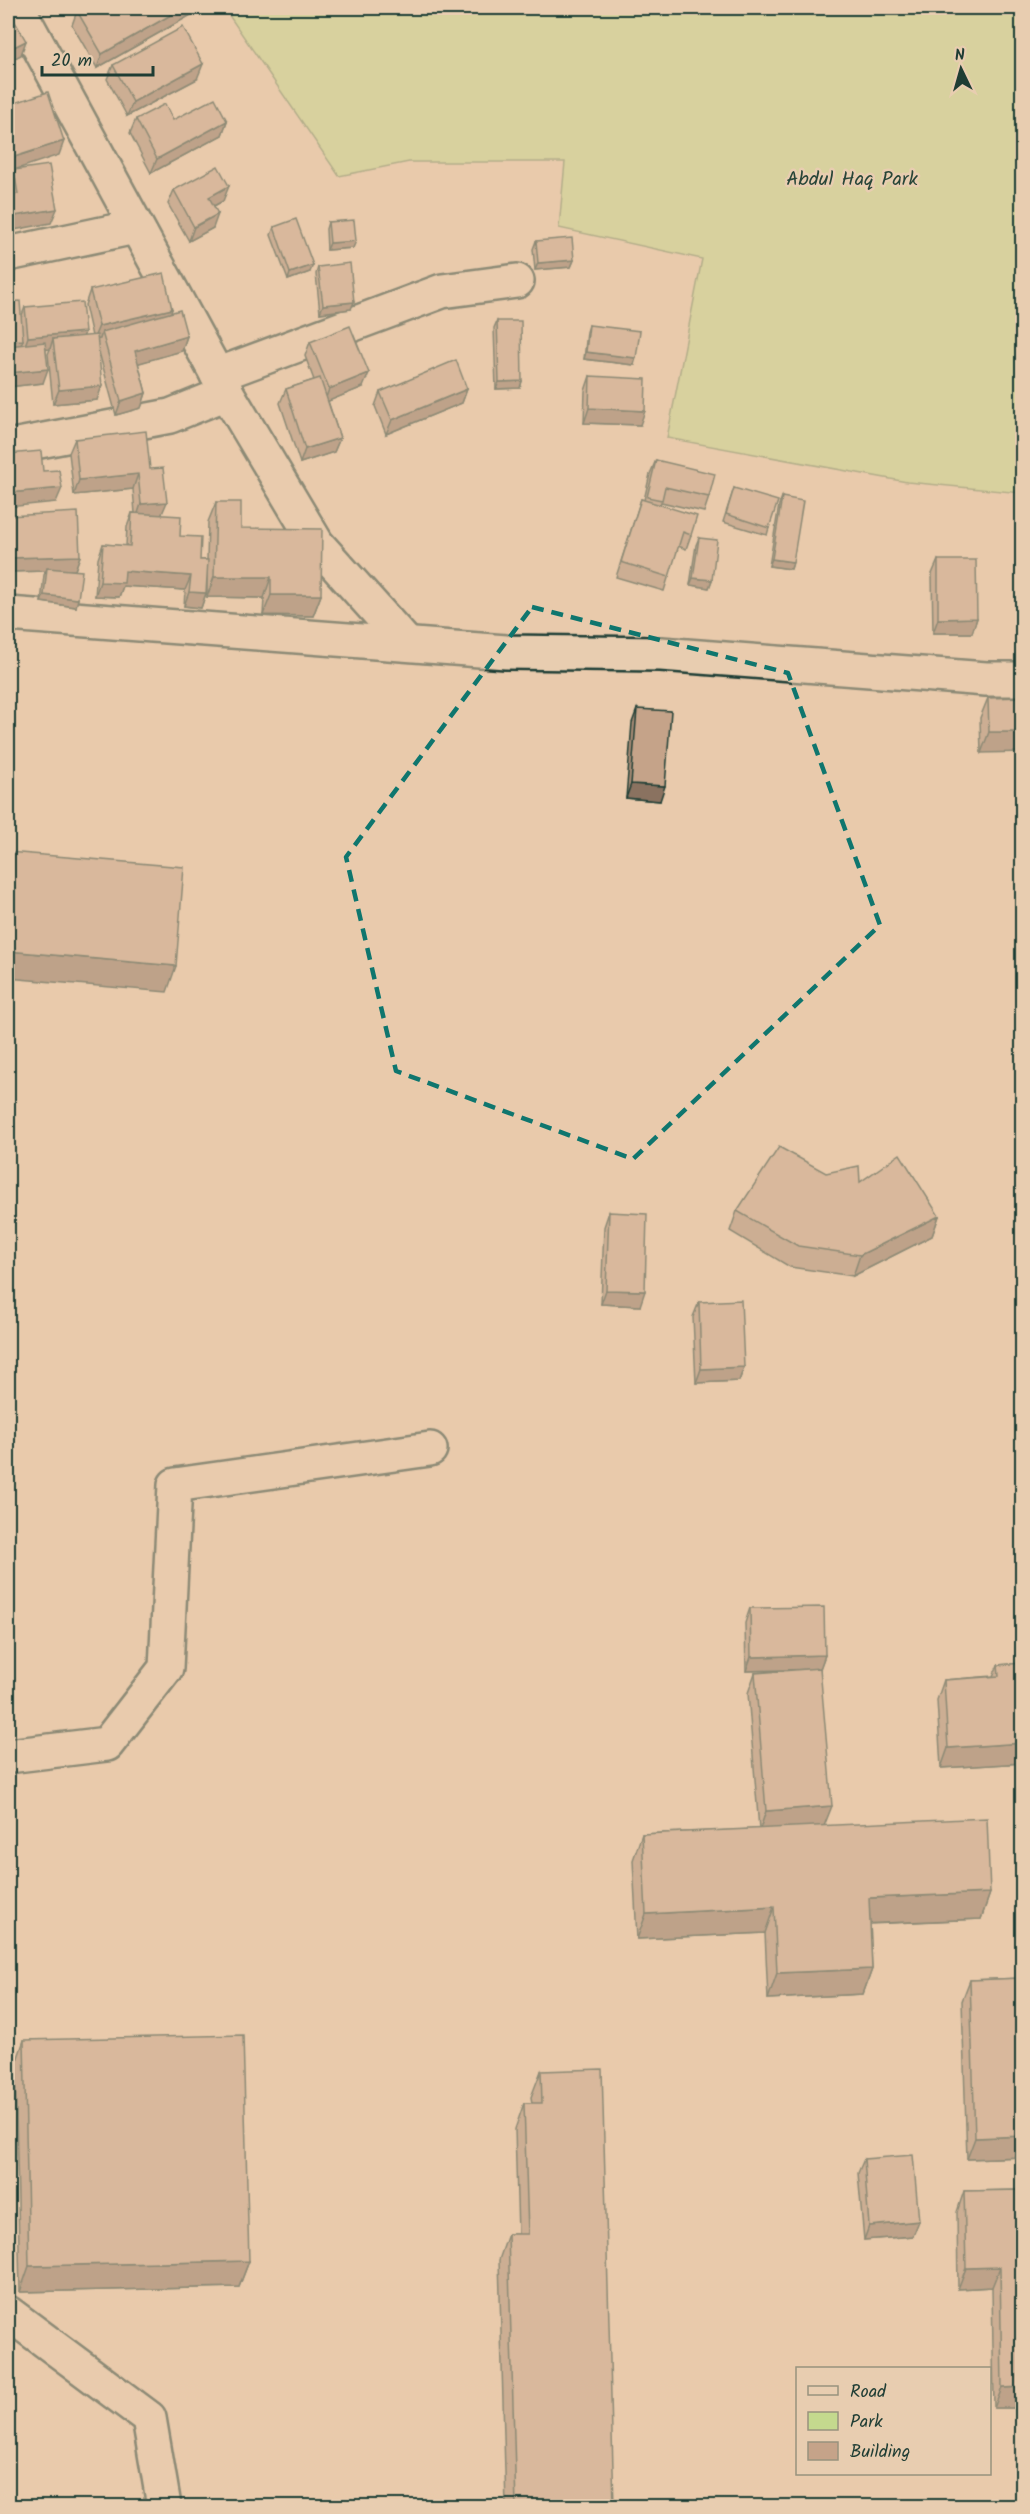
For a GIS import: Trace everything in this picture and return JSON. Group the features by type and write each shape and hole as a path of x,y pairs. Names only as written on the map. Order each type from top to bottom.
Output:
{"street":[{"path":"18,8 222,384 317,544 406,643"},
{"path":"8,254 135,227"},
{"path":"8,447 170,416 222,384 442,291 517,281"},
{"path":"8,614 506,652 662,654 986,679 1023,679"},
{"path":"8,1756 107,1744 166,1668 175,1485 430,1449"},
{"path":"8,2313 149,2418 164,2506"}],"highlighted area":[{"path":"532,607 788,673 880,925 633,1159 396,1071 346,857"}],"green space":[{"name":"Abdul Haq Park","path":"224,8 1022,8 1022,493 907,482 667,438 702,259 559,228 565,162 409,162 339,176"}],"building":[{"path":"83,8 183,8 102,54 77,11"},
{"path":"10,13 26,41 8,50 8,15"},
{"path":"183,27 203,64 133,102 113,65"},
{"path":"48,92 64,141 8,159 8,105"},
{"path":"215,98 227,121 157,159 136,119 165,104 173,120"},
{"path":"49,165 57,209 8,217 8,196 18,194 14,170"},
{"path":"218,166 229,186 209,197 218,214 194,227 174,190"},
{"path":"296,219 313,265 290,273 274,227"},
{"path":"354,220 356,241 330,243 328,222"},
{"path":"572,238 574,260 538,263 536,241"},
{"path":"350,263 354,302 323,305 318,267"},
{"path":"164,273 172,309 99,326 90,290"},
{"path":"20,301 23,340 8,341 8,302"},
{"path":"82,302 85,332 28,337 25,307"},
{"path":"180,310 187,336 135,351 146,393 121,401 102,332"},
{"path":"497,321 521,321 522,381 499,382"},
{"path":"589,325 640,331 636,358 586,352"},
{"path":"350,326 369,373 329,389 310,342"},
{"path":"97,335 102,386 59,390 53,339"},
{"path":"45,342 48,369 8,373 8,346"},
{"path":"456,360 467,389 392,420 380,392"},
{"path":"590,376 646,379 645,411 589,408"},
{"path":"320,378 340,438 305,449 286,389"},
{"path":"146,431 150,469 163,468 167,502 141,504 138,474 79,480 75,439"},
{"path":"41,451 43,471 59,470 62,488 8,493 8,454"},
{"path":"656,460 715,474 709,497 665,487 662,500 647,497"},
{"path":"734,488 778,501 769,528 726,514"},
{"path":"782,497 803,501 793,562 772,559"},
{"path":"641,499 697,516 691,535 683,532 669,577 621,562"},
{"path":"216,502 241,502 241,528 322,529 321,595 271,595 271,577 214,577"},
{"path":"78,512 80,556 8,558 8,516"},
{"path":"132,513 181,516 180,536 201,537 200,560 208,560 206,593 189,592 191,576 125,571 124,583 100,582 103,544 130,546"},
{"path":"699,538 717,540 712,580 693,578"},
{"path":"938,560 976,560 977,618 938,619"},
{"path":"47,568 82,571 78,599 44,595"},
{"path":"1023,697 1023,732 989,732 988,698"},
{"path":"637,709 671,711 665,786 631,784"},
{"path":"8,852 184,867 176,966 8,951"},
{"path":"779,1147 826,1173 859,1166 860,1182 900,1154 939,1216 860,1255 798,1246 737,1211"},
{"path":"609,1212 647,1214 645,1291 606,1290"},
{"path":"741,1300 744,1367 701,1369 699,1302"},
{"path":"824,1607 825,1655 751,1657 750,1608"},
{"path":"1023,1663 1023,1743 948,1748 944,1680 999,1676 998,1665"},
{"path":"820,1668 832,1806 766,1811 755,1673"},
{"path":"987,1818 990,1893 869,1898 872,1969 777,1973 774,1907 646,1914 642,1834"},
{"path":"1023,1978 1023,2136 975,2138 970,1980"},
{"path":"243,2035 249,2261 29,2266 24,2040"},
{"path":"602,2069 614,2506 516,2506 508,2234 528,2234 524,2103 542,2103 541,2071"},
{"path":"913,2155 919,2221 869,2226 864,2159"},
{"path":"1023,2190 1023,2387 1002,2388 1000,2267 966,2268 964,2191"}]}
